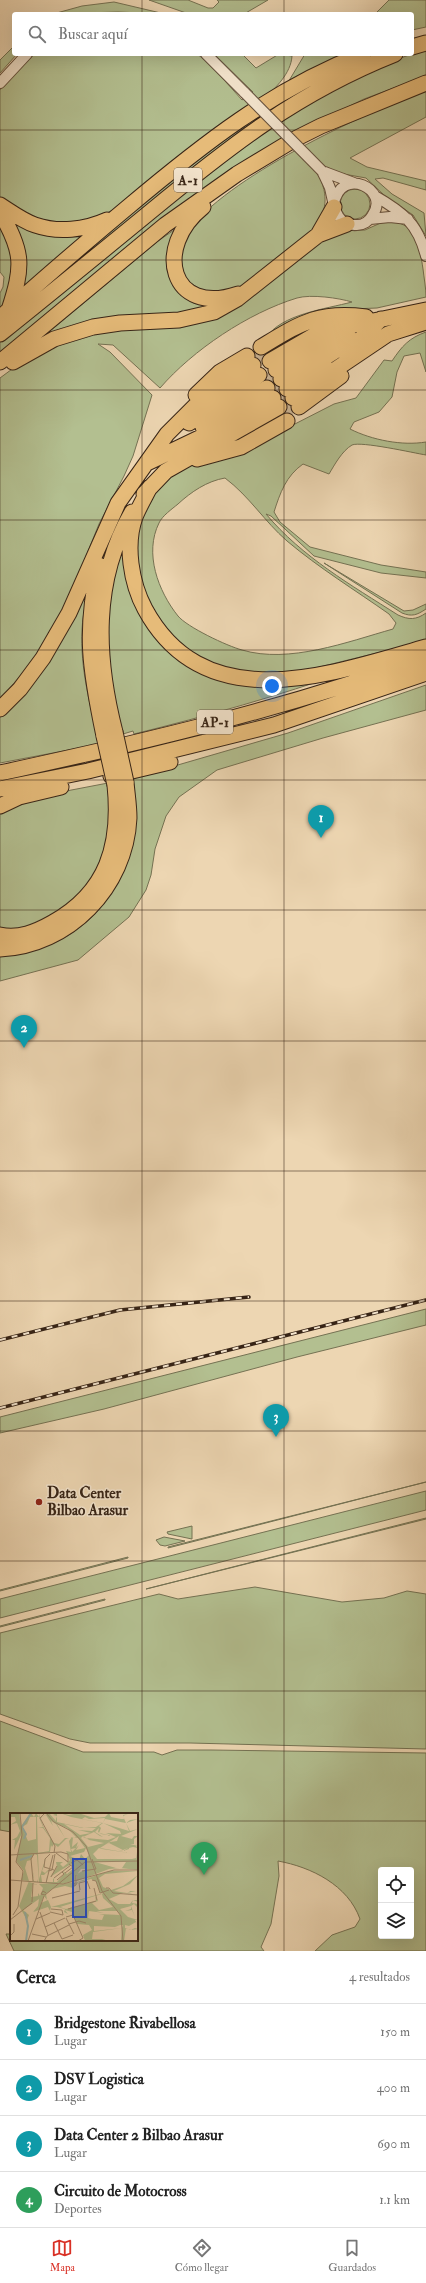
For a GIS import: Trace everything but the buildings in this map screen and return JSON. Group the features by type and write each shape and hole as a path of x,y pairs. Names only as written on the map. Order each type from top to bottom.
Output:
{"highway":[{"path":"414,35 426,32"},
{"path":"414,46 426,43"},
{"path":"4,314 122,212 212,138 280,93 359,56"},
{"name":"A-1","path":"0,334 203,167 250,132 288,107 334,81 390,56"},
{"name":"A-1","path":"0,362 165,225 237,174 314,130 426,83"},
{"path":"237,174 182,230 173,258 180,280 191,292 198,296 213,300 222,299 247,290"},
{"path":"0,205 34,225 49,229 86,227 122,212"},
{"path":"318,235 334,206"},
{"path":"0,212 10,228 18,252 18,281 4,314"},
{"path":"0,371 30,351 70,333 120,323 200,317 226,306 318,235 347,224"},
{"path":"281,379 320,337 426,306"},
{"path":"281,379 294,327 319,318 343,314 381,319 426,310"},
{"path":"281,379 363,337 381,319"},
{"path":"281,379 363,350 388,334 426,322"},
{"path":"388,334 426,327"},
{"path":"281,379 353,367 360,360 363,350"},
{"path":"147,463 153,437 162,426 220,372 267,388"},
{"path":"109,734 103,682 100,633 102,604 113,554 122,530 139,501 166,471 181,463 267,388"},
{"path":"0,709 20,689 43,658 84,582 110,517 147,463 185,426 267,388"},
{"path":"147,463 189,436 221,422 267,388"},
{"path":"150,487 135,517 132,535 131,554 137,589 151,620 162,634 186,656 200,665 230,677 275,681 334,671 426,647"},
{"path":"0,949 26,946 67,928 98,899 114,874 125,840 129,819 109,734 93,682 88,635 91,597 110,517"},
{"name":"AP-1","path":"0,773 149,740 313,695 426,658"},
{"name":"AP-1","path":"0,789 88,771 274,725 426,673"},
{"path":"0,806 19,798 140,770 222,746 274,725"},
{"path":"0,935 28,934 40,930 70,912 84,900 93,888 109,859 116,836 120,783"}],"street":[{"path":"0,83 25,56"},
{"path":"208,56 322,171 367,187 375,196 395,208 420,234 426,256"},
{"path":"322,171 337,216 347,224 359,225 370,219 390,217 408,220"},
{"path":"334,206 335,198 343,187 355,183"},
{"path":"370,219 376,208 375,196"}],"green space":[{"path":"149,0 188,0 208,8 213,8 219,2 217,0 268,0 247,12 183,12"},
{"path":"389,0 426,0 426,27 414,30 414,12 377,12"},
{"path":"114,2 156,12 60,12 82,6"},
{"path":"12,48 12,56 15,56 0,73 0,60"},
{"path":"426,49 426,76 364,99 315,123 0,355 0,341 145,222 291,111 378,66 406,56 414,56 414,53"},
{"path":"33,56 200,56 209,63 242,100 253,92 216,56 244,56 256,68 276,56 292,56 289,68 282,80 263,99 122,205 104,214 73,224 60,224 46,221 32,216 0,198 0,90 22,65"},
{"path":"304,56 347,56 287,84"},
{"path":"305,88 241,130 35,296 85,246 239,122"},
{"path":"426,91 426,117 350,158 367,167 426,181 426,190 383,178 375,179 392,194 424,213 426,236 413,215 385,196 366,178 338,173 327,167 318,174 324,190 325,203 322,215 315,226 296,246 251,280 235,290 205,293 184,278 180,253 181,242 206,212 231,191 297,150 333,131 368,114"},
{"path":"355,189 366,193 370,204 366,215 355,219 344,215 340,204 344,193"},
{"path":"10,215 91,229 19,297"},
{"path":"0,220 15,251 10,292 0,310 0,293 3,287 4,277 0,272"},
{"path":"385,221 403,225 410,229 414,235 420,251 426,297 377,308 352,309 266,338 282,323 293,318 317,310 352,302 325,297 310,296 297,298 260,313 222,334 188,360 160,388 113,345 98,344 110,352 152,395 133,456 99,524 72,591 52,630 28,667 0,699 0,378 27,358 90,331 209,318 315,243 339,231 365,230"},
{"path":"177,228 174,276 215,303 203,313 43,337 158,241"},
{"path":"426,332 426,372 420,353 404,356 397,372 392,397 379,412 354,422 350,429 377,439 397,443 426,442 426,455 376,446 357,444 352,445 342,454 329,474 303,464 297,469 284,485 274,512 280,522 310,547 381,565 426,572 426,578 381,573 314,556 271,516 266,514 295,544 311,557 398,615 406,618 412,618 419,617 426,613 426,641 307,670 274,675 223,669 185,649 153,613 137,571 137,527 149,500 168,478 188,466 247,452 289,427 334,404 356,398 384,360 392,361 406,343","holes":["225,478 234,485 271,525 299,551 324,570 389,614 396,623 393,629 318,650 298,653 260,654 235,648 208,636 178,616 164,595 155,571 153,547 160,520 194,491 206,484"]},
{"path":"125,545 151,627 231,681 349,671 296,689 215,713 134,734 133,731 123,734 114,693 108,652 107,632 109,591 113,570"},
{"path":"324,563 404,611 413,610 426,604 426,609 414,615 402,613"},
{"path":"92,575 83,616 82,644 86,687 100,744 0,763 0,714"},
{"path":"426,685 426,710 323,738 217,770 179,797 166,816 155,849 151,875 146,890 129,917 78,960 0,981 0,956 35,949 56,942 78,929 96,913 111,894 122,873 129,851 135,803 133,778 288,733"},
{"path":"108,783 110,804 109,824 99,863 90,880 78,895 63,908 44,919 24,928 0,929 0,811 61,792"},
{"path":"426,1309 426,1325 297,1357 104,1409 0,1433 0,1417"},
{"path":"426,1482 168,1548 168,1547"},
{"path":"426,1491 426,1510 0,1618 0,1599"},
{"path":"426,1518 426,1519 146,1589"},
{"path":"192,1526 192,1539 168,1534 167,1532"},
{"path":"164,1537 185,1541 165,1546 160,1545 156,1540"},
{"path":"128,1558 0,1591 0,1590"},
{"path":"255,1587 342,1602 384,1598 407,1591 426,1594 426,1749 190,1743 90,1743 70,1739 0,1714 0,1633 159,1594 178,1599"},
{"path":"105,1600 0,1627 0,1626"},
{"path":"0,1721 83,1752 154,1752 162,1755 177,1750 426,1753 426,1951 315,1951 332,1935 355,1927 360,1919 347,1896 337,1887 315,1873 278,1861 279,1876 271,1924 261,1947 264,1951 14,1951 6,1934 10,1934 10,1941 138,1941 138,1813 10,1813 10,1832 0,1830"}],"tunnel":[{"path":"250,360 264,351"},
{"path":"264,383 279,375"},
{"path":"270,393 284,384"},
{"path":"276,402 290,393"},
{"path":"282,412 296,402"}],"railway":[{"path":"0,1340 120,1310 249,1297"},
{"path":"0,1408 426,1300"}],"place":[{"name":"Bridgestone Rivabellosa","path":"321,838"},
{"name":"DSV Logistica","path":"24,1048"},
{"name":"Data Center 2 Bilbao Arasur","path":"276,1437"},
{"name":"Data Center Bilbao Arasur","path":"39,1502"},
{"name":"Circuito de Motocross","path":"204,1875"}]}
